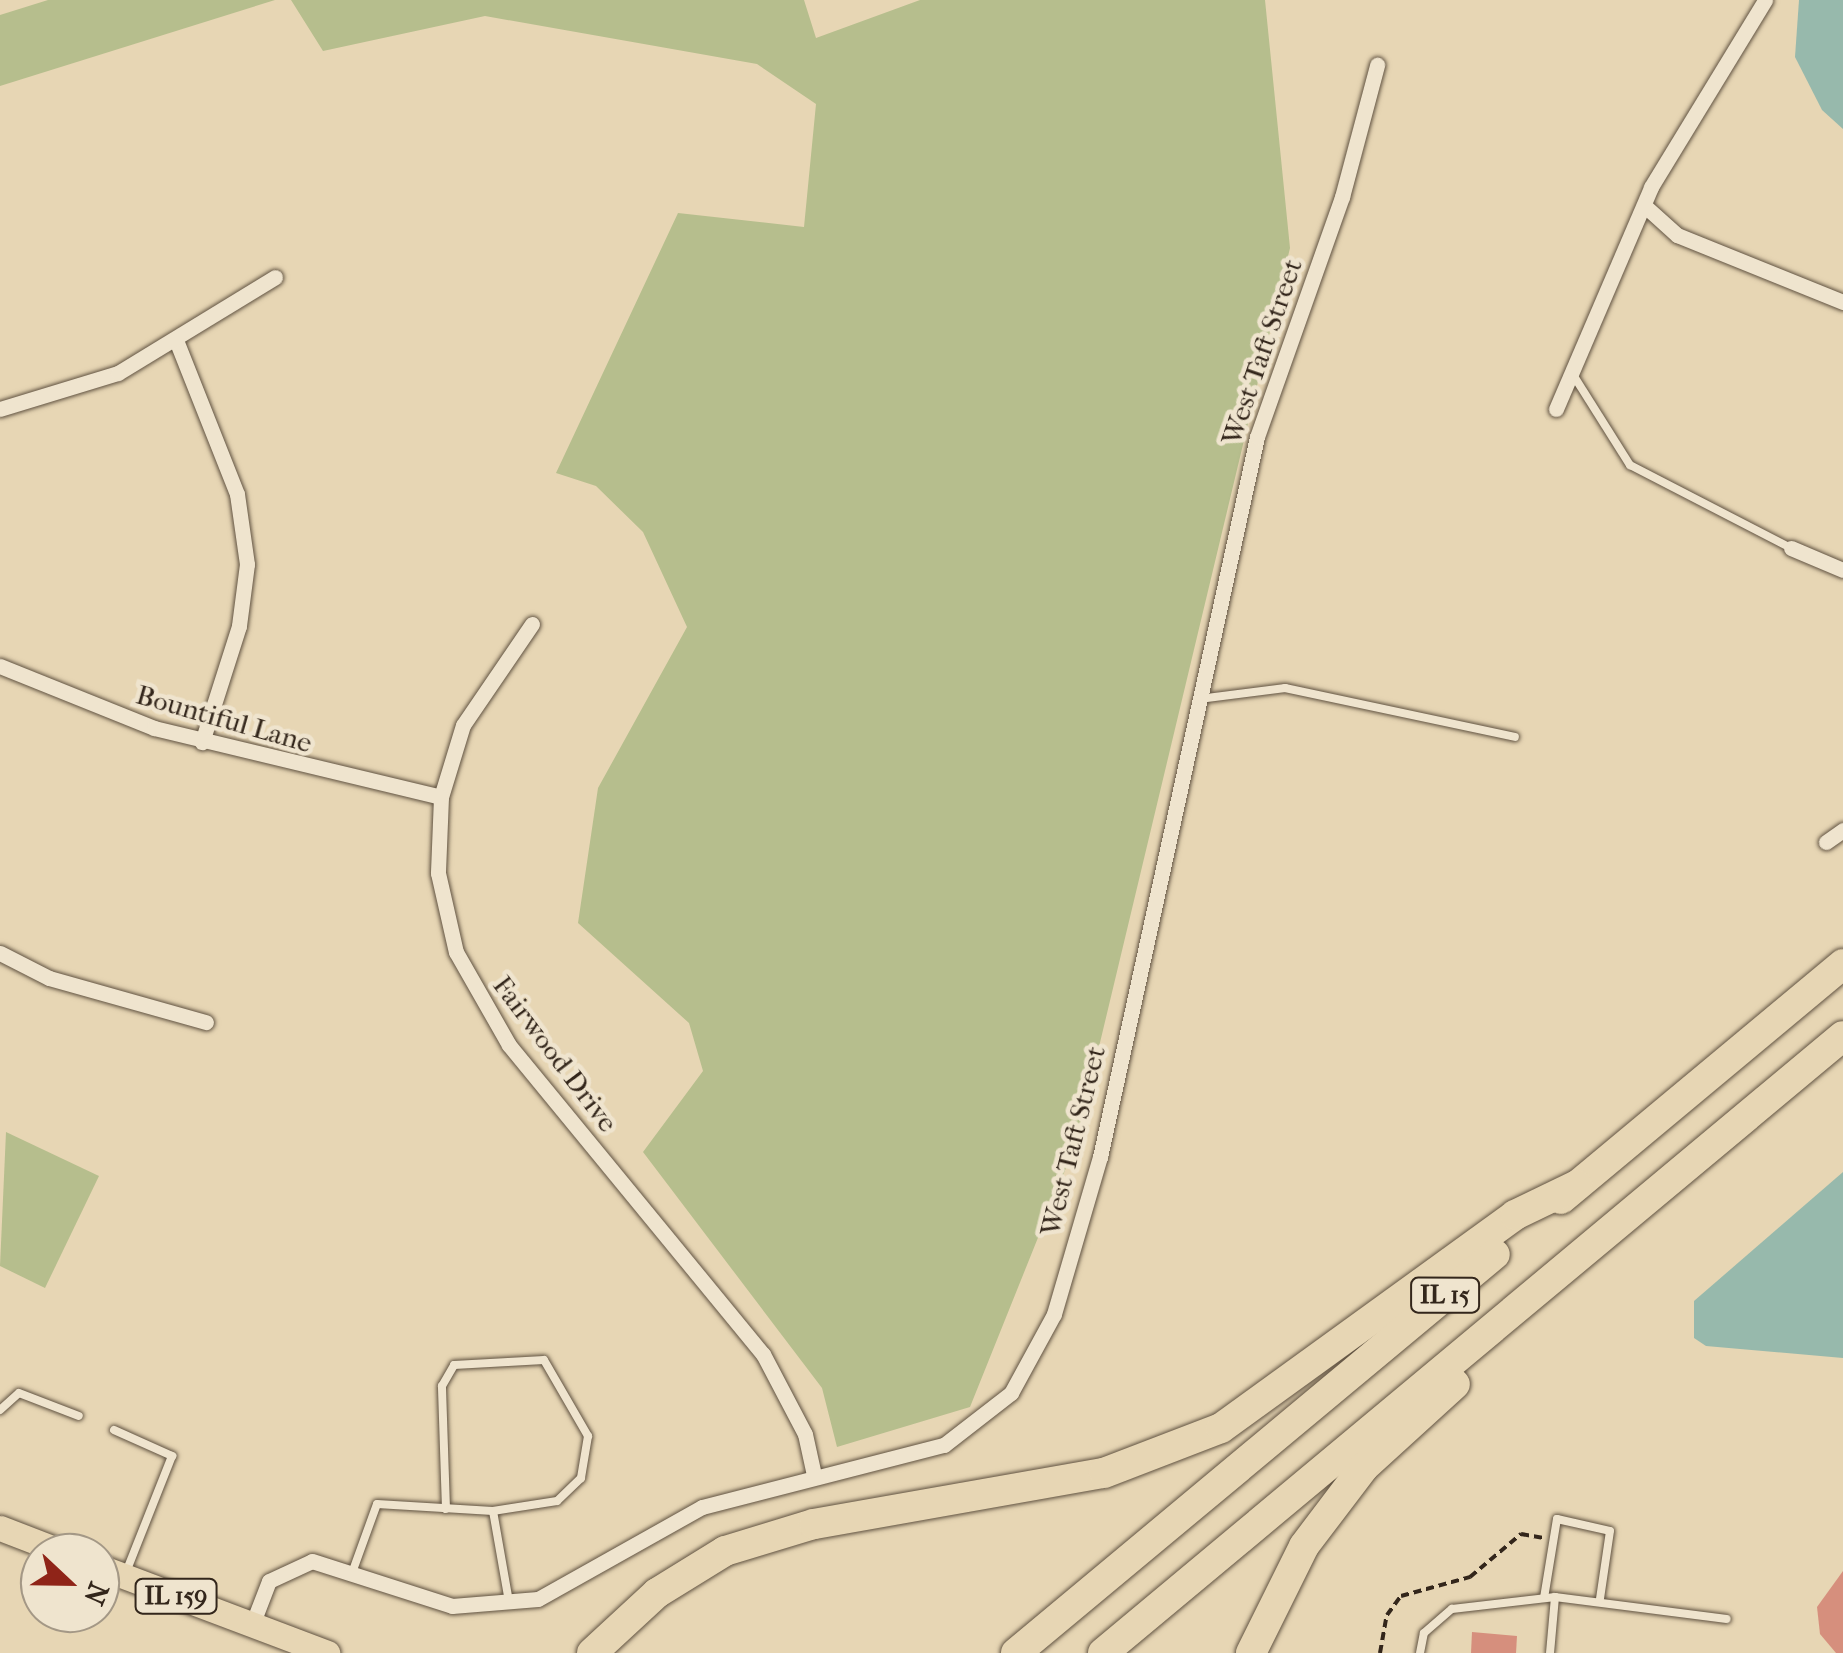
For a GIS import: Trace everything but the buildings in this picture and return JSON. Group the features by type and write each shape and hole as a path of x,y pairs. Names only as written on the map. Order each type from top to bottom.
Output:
{"highway":[{"name":"IL 15","path":"1016,1653 1843,964"},
{"name":"IL 15","path":"1103,1653 1843,1036"},
{"path":"592,1650 726,1550 814,1524 1104,1473 1206,1434 1277,1393 1515,1215 1577,1185"},
{"path":"1252,1653 1304,1546 1364,1467 1515,1330 1565,1268"}],"main road":[{"name":"IL 159","path":"120,1575 327,1653"}],"street":[{"path":"1556,408 1646,207 1766,0"},
{"name":"West Taft Street","path":"252,1625 270,1582 288,1565 312,1560 452,1606 510,1606 569,1588 702,1506 814,1475 908,1458 971,1429 1011,1392 1040,1345 1100,1157 1194,700 1257,437 1342,197 1376,65"},
{"path":"1646,207 1677,235 1843,302"},
{"path":"0,408 76,393 176,340 274,277"},
{"path":"176,340 237,494 247,564 240,626 202,742"},
{"path":"1791,548 1843,570"},
{"name":"Fairwood Drive","path":"532,624 470,711 441,797 440,887 474,992 763,1354 805,1434 814,1475"},
{"name":"Bountiful Lane","path":"0,666 202,742 441,797"},
{"path":"1826,842 1843,830"},
{"path":"0,954 49,978 206,1022"}],"lane":[{"path":"1570,370 1600,430 1630,464 1791,548"},
{"path":"1194,700 1285,688 1515,737"},
{"path":"352,1573 378,1504 446,1509 494,1512 557,1501 581,1478 588,1436 544,1360 454,1365 442,1386 446,1509"},
{"path":"0,1410 3,1394 79,1416"},
{"path":"114,1430 166,1451 172,1464 120,1558"},
{"path":"494,1512 510,1606"},
{"path":"1544,1598 1557,1519 1610,1531 1600,1599"},
{"path":"1550,1653 1555,1596"},
{"path":"1420,1653 1424,1633 1452,1608 1555,1596 1727,1619"}],"path":[{"path":"1380,1653 1401,1596 1470,1577 1521,1534 1554,1540"}],"green space":[{"path":"48,0 275,0 0,86 0,15"},
{"path":"291,0 804,0 816,38 920,0 1265,0 1290,248 1076,1143 970,1407 837,1447 822,1388 643,1152 703,1071 689,1023 578,923 598,788 687,627 643,532 596,486 556,473 678,213 804,227 816,104 757,64 485,16 323,51"},
{"path":"6,1132 99,1176 45,1288 0,1266"}],"shaded area":[{"path":"1799,0 1843,0 1843,129 1822,110 1795,57"},
{"path":"1843,1172 1843,1358 1706,1346 1694,1338 1694,1301"}]}
